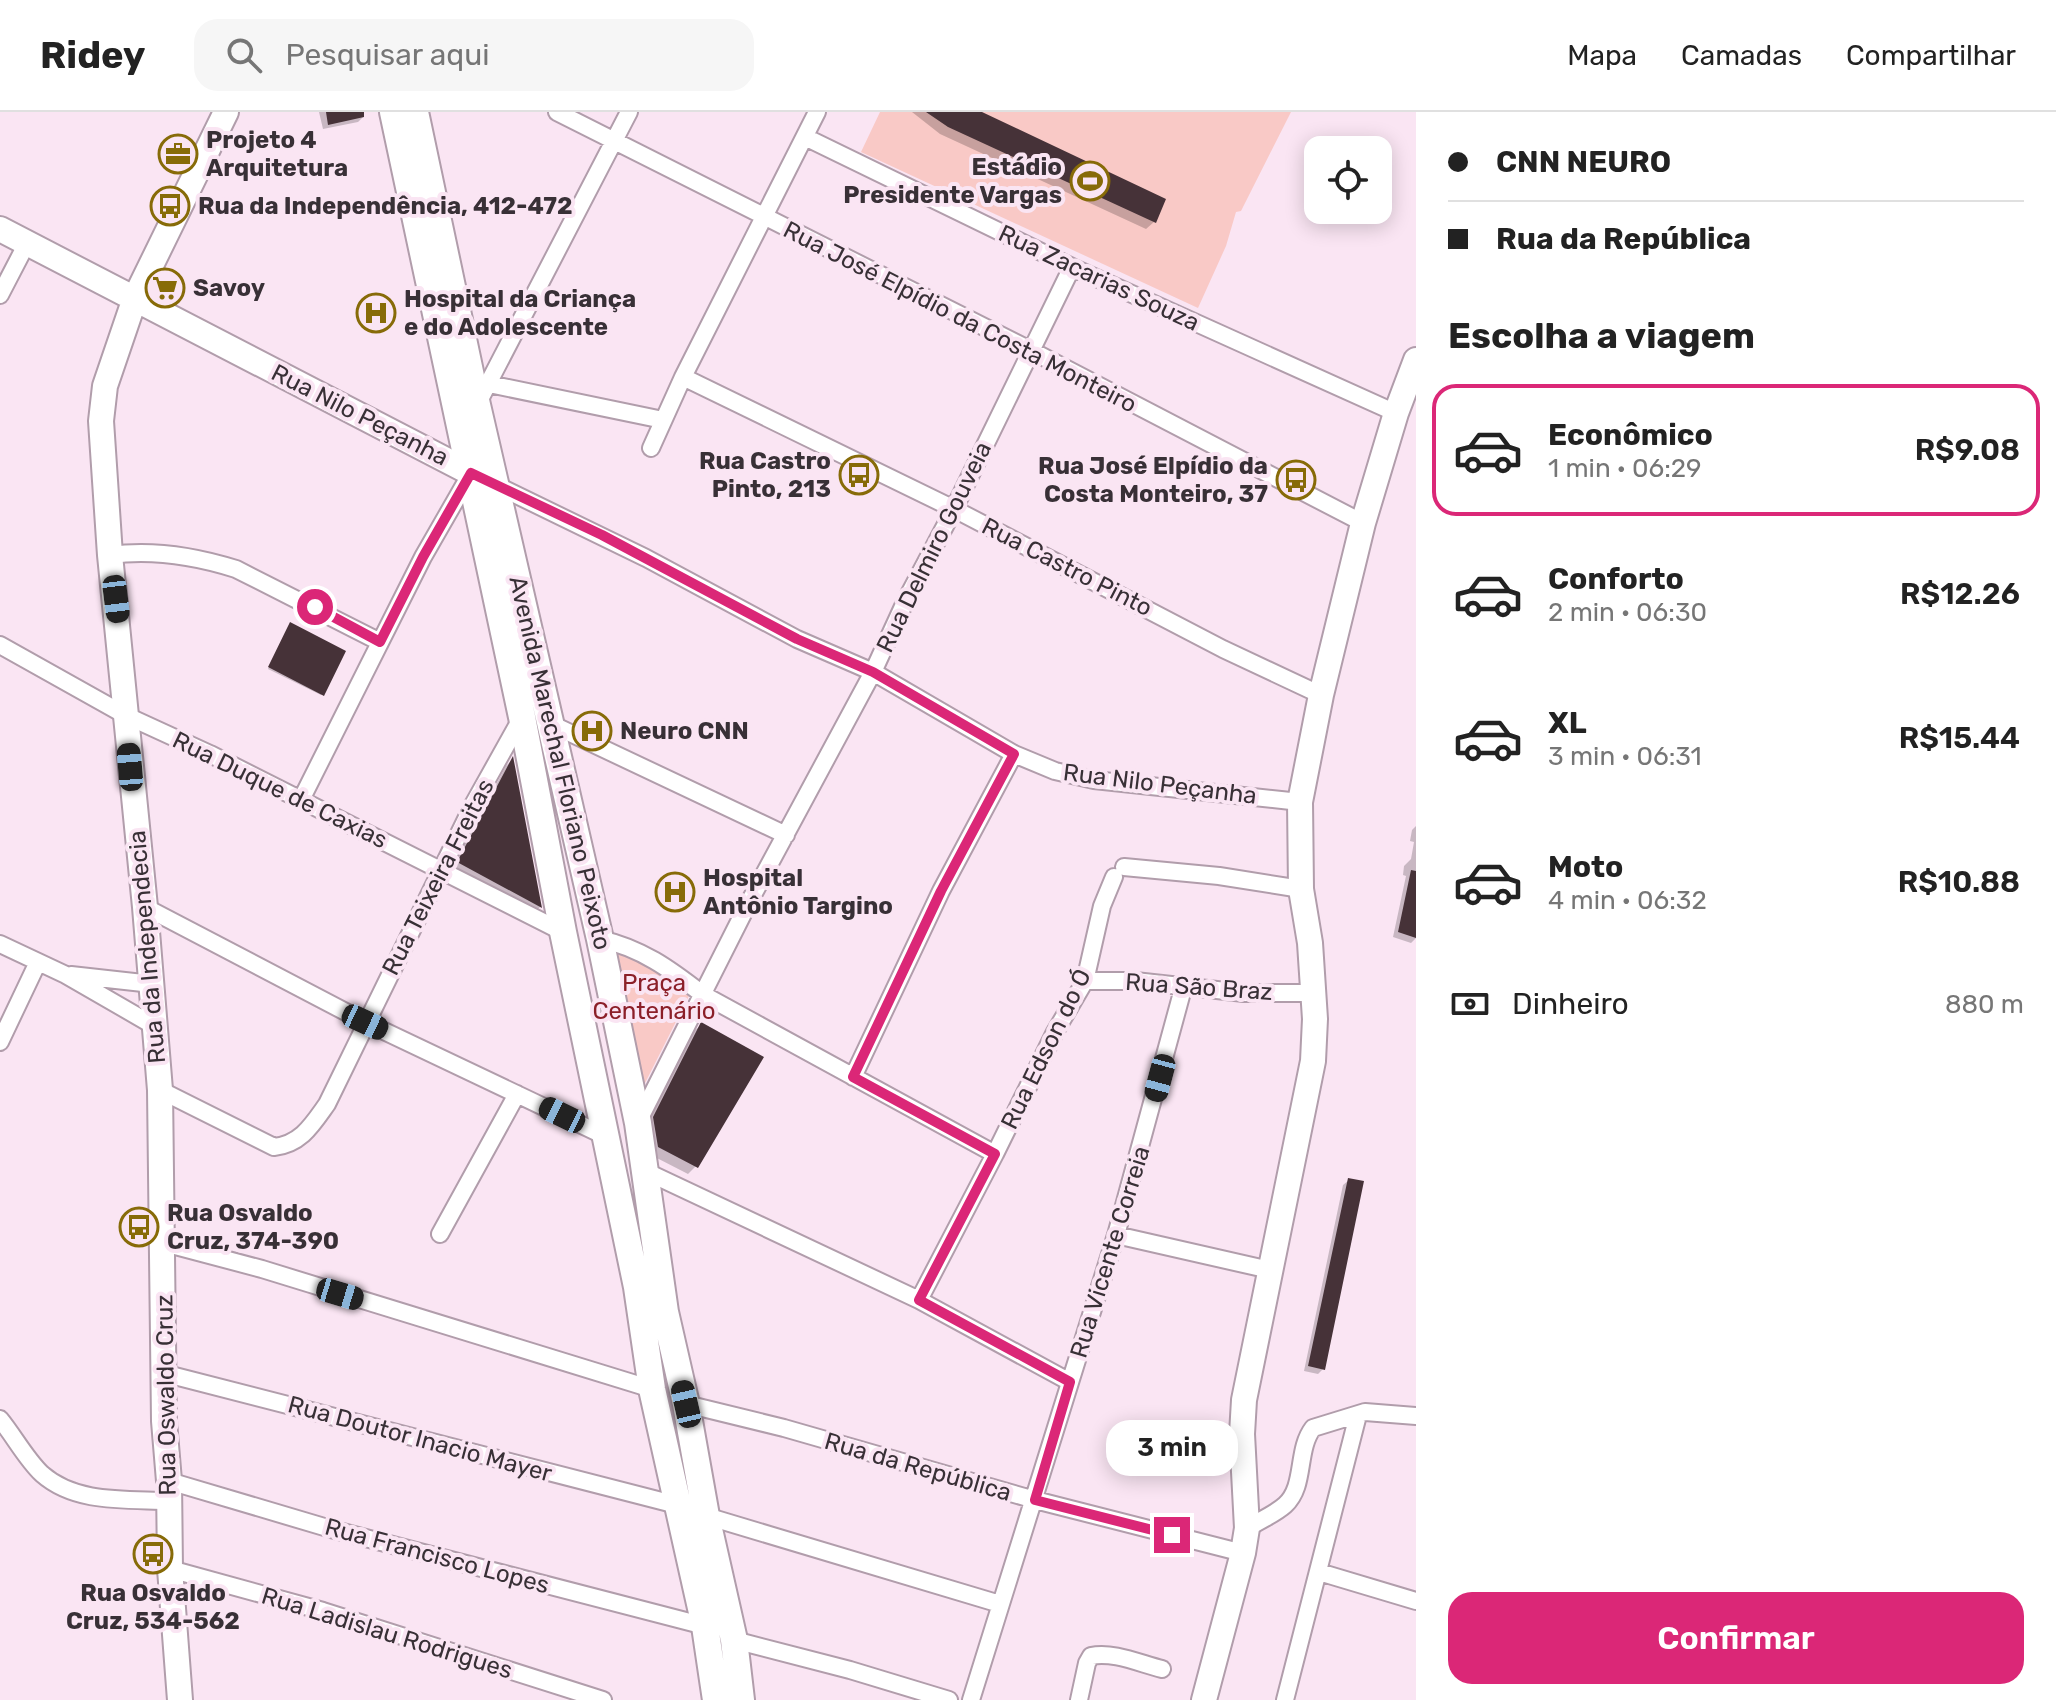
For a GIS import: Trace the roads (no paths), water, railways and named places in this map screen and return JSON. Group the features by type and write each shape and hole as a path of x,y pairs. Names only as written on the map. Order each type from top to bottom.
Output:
{"main road":[{"name":"Avenida Marechal Floriano Peixoto","path":"393,112 522,717 637,1287 652,1389 705,1626 716,1700"},
{"name":"Avenida Marechal Floriano Peixoto","path":"415,112 483,394 498,486 638,1123 665,1312 734,1640 741,1700"},
{"name":"Rua Nilo Peçanha","path":"471,473 498,486"}],"street":[{"name":"Rua da Independecia","path":"160,1090 110,555 101,421 105,386 135,298 226,112"},
{"name":"Rua José Elpídio da Costa Monteiro","path":"557,112 1032,351 1363,523"},
{"path":"629,112 483,394 663,420"},
{"path":"651,448 683,377 817,112"},
{"name":"Rua Zacarias Souza","path":"805,137 1072,267 1396,413"},
{"name":"Rua Nilo Peçanha","path":"0,229 471,473"},
{"path":"0,295 27,243"},
{"name":"Rua Delmiro Gouveia","path":"638,1123 702,994 873,672 1072,267"},
{"path":"1204,1700 1243,1553 1247,1528 1242,1434 1244,1400 1313,1061 1314,993 1301,889 1300,802 1321,695 1363,523 1396,413 1416,360"},
{"name":"Rua Castro Pinto","path":"683,377 954,509 1223,649 1321,695"},
{"path":"301,800 423,557 471,473"},
{"name":"Rua Nilo Peçanha","path":"498,486 609,538 797,639 873,672 1014,754 1055,771 1094,780 1300,802"},
{"path":"110,555 129,552 186,555 224,565 315,607 380,642"},
{"name":"Rua Duque de Caxias","path":"1,648 125,715 210,754 563,932"},
{"name":"Rua Teixeira Freitas","path":"160,1090 274,1147 289,1145 305,1134 327,1104 441,870 522,717"},
{"path":"549,723 786,835"},
{"path":"853,1077 941,891 1014,754"},
{"name":"Rua Edson do Ó","path":"919,1300 1055,1032 1085,981 1102,906 1119,872 1219,876 1301,889"},
{"path":"145,907 365,1022 607,1137"},
{"path":"600,939 623,944 666,965 702,994 995,1154"},
{"path":"0,944 66,975 156,1027"},
{"path":"0,1042 38,962"},
{"path":"66,975 152,984"},
{"name":"Rua São Braz","path":"1085,981 1184,985 1244,993 1314,993"},
{"name":"Rua Vicente Correia","path":"971,1700 1116,1235 1184,985"},
{"name":"Rua Oswaldo Cruz","path":"160,1090 163,1373 170,1569 180,1700"},
{"path":"440,1234 517,1094"},
{"path":"645,1171 919,1300 1070,1382"},
{"path":"1116,1235 1270,1270"},
{"path":"164,1243 262,1269 652,1389"},
{"name":"Rua Doutor Inacio Mayer","path":"163,1373 677,1505"},
{"name":"Rua da República","path":"686,1404 784,1428 1035,1500 1243,1553"},
{"path":"1247,1528 1286,1504 1294,1493 1305,1444 1313,1428 1374,1411 1416,1416"},
{"path":"1285,1700 1358,1415"},
{"name":"Rua Francisco Lopes","path":"1,1424 40,1472 59,1487 101,1499 169,1491 331,1529 705,1626"},
{"path":"706,1516 1000,1604"},
{"name":"Rua Ladislau Rodrigues","path":"170,1569 323,1611 560,1693 603,1700"},
{"path":"1319,1572 1416,1601"},
{"path":"734,1640 949,1700"},
{"path":"1079,1700 1091,1656 1099,1654 1162,1669"}],"place":[{"name":"Projeto 4 Arquitetura","path":"178,154"},
{"name":"Estádio Presidente Vargas","path":"1090,181"},
{"name":"Rua da Independência, 412-472","path":"170,206"},
{"name":"Savoy","path":"165,288"},
{"name":"Hospital da Criança e do Adolescente","path":"376,313"},
{"name":"Rua Castro Pinto, 213","path":"859,475"},
{"name":"Rua José Elpídio da Costa Monteiro, 37","path":"1296,480"},
{"name":"Neuro CNN","path":"592,731"},
{"name":"Hospital Antônio Targino","path":"675,892"},
{"name":"Rua Osvaldo Cruz, 374-390","path":"139,1227"},
{"name":"Rua Osvaldo Cruz, 534-562","path":"153,1554"}],"park label":[{"name":"Praça Centenário","path":"654,997"}]}
